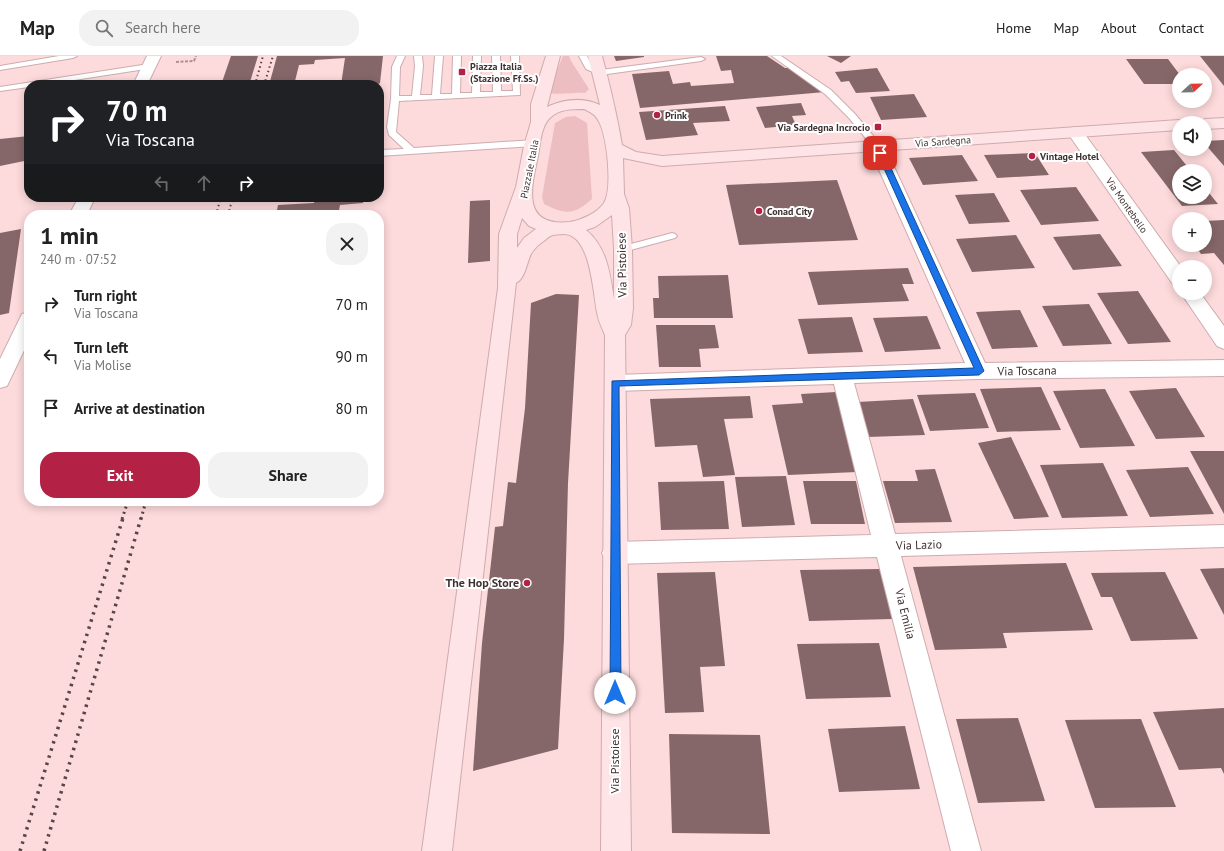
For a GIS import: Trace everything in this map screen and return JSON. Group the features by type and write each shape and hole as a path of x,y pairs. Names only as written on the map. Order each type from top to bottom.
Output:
{"main road":[{"name":"Piazzale Italia","path":"553,56 539,104 539,122 523,190 522,202 527,213 543,225 570,228 585,224 600,217 615,201 616,194"},
{"path":"595,56 607,101 613,148 616,194"},
{"path":"539,122 554,108 565,105 587,105 600,112 610,126"},
{"path":"1212,123 1224,122"},
{"name":"Via Sardegna","path":"613,148 632,156 662,161 1172,125"},
{"path":"437,851 507,288 508,234 523,190"},
{"name":"Via Pistoiese","path":"615,335 621,325 623,308 623,249 620,208 616,194"},
{"path":"507,288 524,248 532,240 551,227"},
{"name":"Via Pistoiese","path":"570,228 588,242 596,258 609,325 615,335 614,553 616,851"},
{"path":"588,242 604,250 623,249"}],"street":[{"path":"142,80 151,61"},
{"name":"Via Montebello","path":"1075,132 1172,268"},
{"path":"876,146 979,371"},
{"path":"1195,300 1224,341"},
{"path":"0,380 24,330"},
{"name":"Via Toscana","path":"615,383 842,377 979,371 1224,368"},
{"name":"Via Emilia","path":"842,377 888,546 966,851"},
{"name":"Via Lazio","path":"614,553 1224,536"}],"lane":[{"path":"0,68 73,56"},
{"path":"401,56 396,67 395,99 390,122 392,133 412,151"},
{"path":"416,98 419,66 418,56"},
{"path":"436,97 440,56"},
{"path":"456,96 457,56"},
{"path":"476,95 477,56"},
{"path":"496,56 497,94"},
{"path":"395,99 517,93 515,56"},
{"path":"583,56 589,67 600,73 701,59"},
{"path":"776,56 828,92 852,116 876,146"},
{"path":"49,80 151,61"},
{"path":"0,89 24,85"},
{"path":"384,153 534,143"},
{"path":"623,249 672,236"}],"path":[{"path":"181,62 194,61 196,56"}],"shaded area":[{"path":"563,56 569,56 589,89 585,93 556,94 548,92"},
{"path":"575,116 587,123 592,199 575,211 570,212 558,210 544,204 542,197 555,123 566,117"}],"building":[{"path":"231,56 258,56 251,80 223,80"},
{"path":"277,56 383,56 380,80 342,80 345,58 315,60 314,64 299,65 295,80 270,80"},
{"path":"614,56 644,56 644,57 616,61"},
{"path":"716,56 767,56 785,68 791,68 825,92 640,108 632,74 669,71 673,84 690,82 691,86 734,83 731,70 721,71"},
{"path":"827,56 851,56 841,63"},
{"path":"1200,56 1224,56 1224,86 1212,71 1212,68 1210,68"},
{"path":"1126,59 1168,59 1175,68 1172,68 1172,84 1144,84"},
{"path":"877,68 890,91 856,93 849,81 841,82 835,72"},
{"path":"914,94 927,117 881,120 870,97"},
{"path":"801,103 806,115 792,116 796,125 765,128 756,107"},
{"path":"725,106 730,121 693,123 698,135 646,140 639,112"},
{"path":"24,137 24,161 0,166 0,139"},
{"path":"1224,140 1224,166 1212,152 1212,141"},
{"path":"1172,150 1172,156 1179,156 1185,164 1172,164 1172,193 1141,152"},
{"path":"1035,153 1049,175 997,178 984,155"},
{"path":"962,155 978,181 923,185 909,158"},
{"path":"837,180 858,240 739,245 726,185"},
{"path":"1076,187 1099,221 1041,225 1020,190"},
{"path":"994,193 1010,222 969,224 955,195"},
{"path":"1212,197 1218,204 1182,206 1180,204 1212,204"},
{"path":"490,200 490,261 468,263 470,201"},
{"path":"363,202 340,205 339,210 277,210 278,205"},
{"path":"1224,220 1224,265 1214,253 1201,254 1200,252 1212,252 1212,221"},
{"path":"21,229 9,313 0,315 0,233"},
{"path":"1100,234 1122,266 1073,270 1053,237"},
{"path":"1016,235 1035,268 972,272 956,239"},
{"path":"908,268 914,284 902,284 909,301 818,305 808,272"},
{"path":"728,275 733,318 654,318 653,298 659,298 658,276"},
{"path":"1138,291 1171,342 1128,344 1097,293"},
{"path":"556,294 579,295 568,483 564,639 558,749 473,771 482,643 495,527 503,526 508,482 516,483 525,408 531,303"},
{"path":"1089,304 1112,344 1063,346 1042,306"},
{"path":"1020,310 1038,347 992,349 976,312"},
{"path":"927,316 941,349 885,352 873,318"},
{"path":"852,317 863,352 808,354 798,319"},
{"path":"656,325 715,325 719,348 699,349 701,367 659,367"},
{"path":"1041,387 1061,430 997,432 980,389"},
{"path":"1176,388 1205,437 1156,439 1129,391"},
{"path":"1105,389 1135,446 1080,448 1053,391"},
{"path":"836,392 857,472 788,475 772,405 803,403 801,394"},
{"path":"975,393 989,428 930,431 917,395"},
{"path":"750,396 753,418 724,419 735,475 703,477 697,445 655,447 650,399"},
{"path":"913,399 925,435 868,437 857,402"},
{"path":"1011,437 1049,517 1014,519 978,443"},
{"path":"1190,451 1224,451 1224,514"},
{"path":"1103,463 1128,516 1062,518 1040,465"},
{"path":"1188,467 1214,514 1150,517 1126,470"},
{"path":"935,469 952,522 895,523 883,481 918,481 915,470"},
{"path":"786,476 795,525 742,527 735,477"},
{"path":"724,481 729,529 661,530 658,482"},
{"path":"803,481 856,481 865,524 811,524"},
{"path":"1066,563 1093,630 1003,633 1007,648 935,650 913,567"},
{"path":"1224,568 1224,615 1200,569"},
{"path":"881,569 893,619 809,621 800,570"},
{"path":"715,572 725,666 700,667 704,712 665,713 657,573"},
{"path":"1165,572 1198,639 1131,641 1112,597 1101,597 1091,573"},
{"path":"879,643 891,697 806,699 797,644"},
{"path":"1224,708 1224,774 1221,768 1179,770 1153,712"},
{"path":"1018,718 1045,801 978,803 956,719"},
{"path":"1141,719 1176,807 1095,808 1065,720"},
{"path":"905,726 920,789 839,792 828,729"},
{"path":"669,734 760,735 770,834 672,833"}],"railway":[{"path":"256,80 263,56"},
{"path":"266,80 273,56"},
{"path":"217,210 220,202"},
{"path":"229,210 232,202"},
{"path":"122,519 126,506"},
{"path":"141,519 145,506"},
{"path":"20,851 123,518"},
{"path":"44,851 141,518"}],"place":[{"name":"Piazza Italia (Stazione Ff.Ss.)","path":"462,72"},
{"name":"Prink","path":"657,115"},
{"name":"Via Sardegna Incrocio","path":"878,127"},
{"name":"Vintage Hotel","path":"1032,156"},
{"name":"Conad City","path":"759,211"},
{"name":"The Hop Store","path":"527,583"}],"route":[{"path":"615,693 615,383 979,371 880,153"}]}
